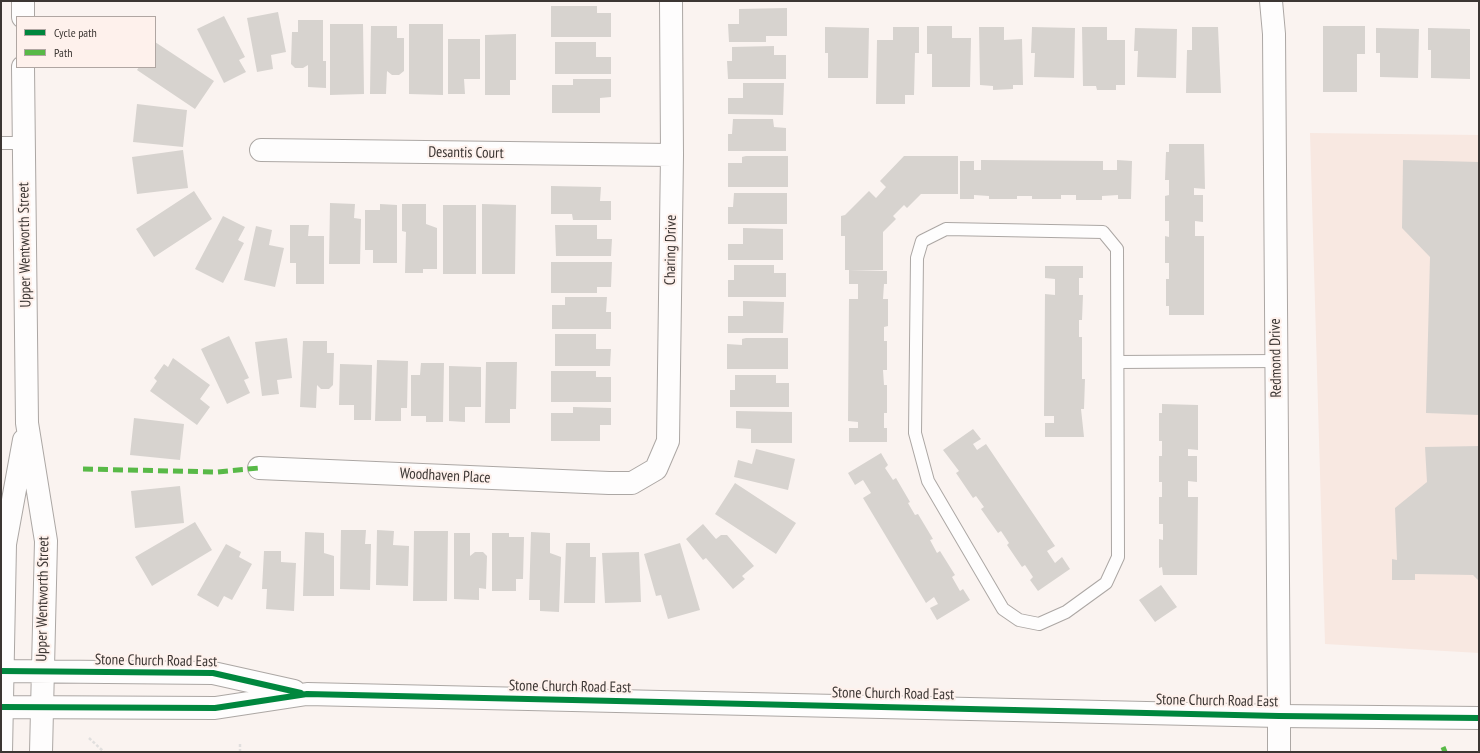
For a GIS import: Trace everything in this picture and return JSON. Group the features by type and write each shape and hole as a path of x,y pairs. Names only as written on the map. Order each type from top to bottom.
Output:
{"main road":[{"path":"23,1 23,16"},
{"name":"Charing Drive","path":"632,483 656,469 668,441 672,155 671,1"},
{"name":"Redmond Drive","path":"1271,1 1274,34 1279,752"},
{"name":"Upper Wentworth Street","path":"23,68 26,423 46,541 41,752"},
{"name":"Desantis Court","path":"261,150 672,155"},
{"name":"Upper Wentworth Street","path":"1,752 5,544 26,423"},
{"name":"Woodhaven Place","path":"259,468 632,483"},
{"name":"Stone Church Road East","path":"2,672 212,673 307,694"},
{"name":"Stone Church Road East","path":"2,707 215,708 307,694 1279,716 1479,718"}],"lane":[{"path":"1,143 23,143"},
{"path":"946,229 1103,232 1117,249 1118,362 1118,557 1106,583 1066,612 1039,624 1019,620 1003,609 928,481 915,433 917,258 922,241 946,229"},
{"path":"1118,362 1276,361"}],"path":[{"path":"90,738 104,752"},
{"path":"240,743 240,752"}],"shaded area":[{"path":"1310,133 1479,135 1479,653 1325,644"}],"building":[{"path":"551,6 597,6 597,13 611,13 611,37 551,37"},
{"path":"787,8 787,36 766,36 766,42 729,42 728,24 739,24 739,9"},
{"path":"278,12 286,52 271,55 273,69 257,72 247,18"},
{"path":"224,16 245,57 239,60 246,72 224,83 197,29"},
{"path":"298,20 323,20 323,61 326,61 326,88 308,87 308,65 303,68 295,68 291,64 292,32 298,32"},
{"path":"330,24 363,24 364,94 330,95"},
{"path":"409,24 443,24 443,95 409,94"},
{"path":"371,26 397,26 397,38 404,38 404,71 399,75 392,75 387,71 386,94 370,94"},
{"path":"927,26 952,26 952,38 971,38 970,87 932,87 932,54 927,54"},
{"path":"1323,26 1365,26 1365,54 1357,54 1357,92 1323,92"},
{"path":"825,27 869,28 868,78 828,78 828,53 825,53"},
{"path":"893,27 919,27 919,53 915,53 914,95 905,95 905,104 876,104 877,40 893,40"},
{"path":"979,27 1004,27 1004,40 1022,39 1023,85 1013,85 1013,89 993,90 993,86 980,85"},
{"path":"1032,27 1075,28 1074,78 1034,77 1035,53 1031,53"},
{"path":"1082,27 1107,27 1107,40 1125,40 1125,85 1116,85 1116,90 1097,90 1096,86 1083,86"},
{"path":"1192,27 1218,27 1221,93 1186,93 1187,50 1192,50"},
{"path":"1135,28 1177,29 1176,78 1137,77 1138,51 1134,51"},
{"path":"1376,28 1419,29 1418,78 1380,77 1380,53 1376,53"},
{"path":"1428,28 1470,29 1470,79 1431,78 1431,50 1428,50"},
{"path":"516,34 516,80 510,80 510,95 485,95 485,35"},
{"path":"448,39 480,39 480,79 464,79 465,94 448,94"},
{"path":"555,42 596,42 596,57 611,57 611,74 555,74"},
{"path":"156,43 214,81 195,109 137,70 138,68 156,68"},
{"path":"774,46 774,55 786,55 786,79 728,79 727,61 732,61 732,47"},
{"path":"573,79 611,79 611,97 600,98 600,113 552,113 552,85 573,85"},
{"path":"743,83 784,83 783,115 728,114 728,98 743,98"},
{"path":"137,104 187,110 183,147 133,142"},
{"path":"733,119 773,119 774,127 786,128 786,151 728,151 728,134 732,134"},
{"path":"1169,144 1204,144 1205,189 1194,188 1194,195 1203,195 1203,222 1195,221 1195,236 1204,236 1204,315 1169,315 1169,306 1166,306 1166,279 1169,279 1169,263 1165,263 1165,236 1169,237 1169,221 1165,221 1165,196 1169,195 1169,180 1165,180 1166,152 1169,152"},
{"path":"183,150 188,188 137,194 132,157"},
{"path":"788,156 788,187 728,187 728,163 742,163 742,157"},
{"path":"904,156 958,156 958,194 921,194 907,208 904,205 893,216 896,219 883,232 883,270 845,270 845,236 841,236 841,216 845,215 869,191 876,198 886,187 880,181"},
{"path":"981,160 1103,161 1103,170 1117,170 1117,160 1132,161 1131,199 1118,199 1118,195 1102,196 1102,200 1076,200 1076,195 1061,195 1061,199 1032,199 1032,196 1017,196 1017,199 989,199 989,196 974,195 974,199 960,199 960,161 974,161 974,170 981,170"},
{"path":"1403,160 1479,162 1479,415 1426,413 1430,257 1402,228"},
{"path":"551,186 601,187 600,201 611,201 611,220 573,220 572,214 551,214"},
{"path":"194,191 212,219 154,257 136,229"},
{"path":"734,193 787,193 787,224 728,224 728,207 733,207"},
{"path":"330,203 355,204 354,218 361,219 360,264 329,264"},
{"path":"380,204 397,205 397,263 373,263 373,250 365,250 365,210 380,210"},
{"path":"402,204 426,204 426,224 437,228 437,269 423,269 423,273 405,273 406,232 402,231"},
{"path":"482,204 516,205 515,274 482,274"},
{"path":"443,205 476,205 476,274 443,274"},
{"path":"223,216 245,227 238,240 244,243 223,283 195,269"},
{"path":"290,225 309,225 308,236 324,236 324,284 296,284 296,263 290,263"},
{"path":"555,225 597,225 597,239 612,239 611,256 556,256"},
{"path":"256,226 272,230 269,245 284,248 275,287 244,280"},
{"path":"743,228 783,229 783,260 728,260 728,244 743,244"},
{"path":"551,262 612,262 611,287 597,287 597,293 551,293"},
{"path":"734,265 774,265 774,273 786,273 786,297 728,297 728,280 734,280"},
{"path":"1045,266 1083,266 1083,278 1079,278 1079,295 1083,295 1082,320 1079,320 1079,337 1082,337 1082,379 1085,379 1084,409 1081,409 1084,437 1045,437 1045,423 1054,423 1054,416 1044,416 1045,294 1055,295 1055,279 1045,278"},
{"path":"849,270 887,271 887,284 884,284 883,299 888,299 888,326 884,327 884,341 887,341 887,370 883,370 884,385 887,385 887,413 884,413 884,428 887,428 887,442 849,442 849,428 858,428 858,422 848,421 849,299 858,299 858,284 849,284"},
{"path":"565,297 607,297 606,312 611,312 611,329 552,329 552,305 565,305"},
{"path":"743,301 784,302 783,333 728,333 728,316 743,316"},
{"path":"555,334 596,334 596,349 611,349 610,366 555,366"},
{"path":"229,336 249,378 244,380 250,393 227,404 201,349"},
{"path":"287,338 292,378 277,380 279,394 262,396 255,342"},
{"path":"788,338 788,369 727,369 727,344 742,345 742,339"},
{"path":"303,341 327,341 327,353 334,353 333,385 329,389 321,389 317,385 316,408 300,407"},
{"path":"173,358 210,385 200,399 210,407 197,425 150,391 157,381 154,378 164,364 168,367"},
{"path":"377,360 408,361 407,408 401,408 401,421 375,421"},
{"path":"486,362 517,362 516,409 510,409 510,423 485,423"},
{"path":"421,363 444,363 443,422 426,422 426,416 411,416 411,375 420,375"},
{"path":"340,364 372,365 371,420 354,420 354,405 339,405"},
{"path":"449,366 481,367 481,407 465,407 465,422 449,421"},
{"path":"551,371 596,371 596,377 611,377 611,402 551,402"},
{"path":"735,375 776,375 776,383 789,383 789,407 730,407 730,390 735,390"},
{"path":"1162,404 1198,405 1198,450 1188,449 1188,456 1197,456 1197,482 1188,481 1188,497 1198,497 1197,575 1163,575 1162,567 1159,568 1159,539 1163,540 1163,524 1159,524 1159,497 1162,497 1162,482 1159,482 1159,456 1162,456 1162,441 1159,441 1159,413 1162,413"},
{"path":"573,407 611,408 611,425 600,425 600,441 551,441 551,413 573,413"},
{"path":"736,411 792,412 792,443 751,443 751,429 736,428"},
{"path":"134,418 184,424 180,460 130,455"},
{"path":"973,429 981,439 973,444 977,450 986,444 1055,546 1047,551 1055,563 1062,557 1070,569 1038,591 1030,580 1033,577 1025,565 1022,567 1007,545 1009,543 1001,531 998,533 981,509 984,507 976,496 973,498 956,473 959,471 943,450"},
{"path":"1479,446 1479,581 1473,575 1415,574 1415,580 1392,580 1392,559 1397,560 1395,508 1427,482 1425,447"},
{"path":"756,449 795,459 788,490 734,477 738,460 752,464"},
{"path":"881,453 888,465 885,468 893,480 896,478 910,502 908,503 915,515 918,514 933,539 930,540 937,553 940,551 955,575 952,577 960,591 963,589 970,600 937,620 930,608 938,604 934,597 926,603 863,498 871,493 863,480 855,485 848,473"},
{"path":"735,483 796,523 776,554 715,514"},
{"path":"180,486 184,523 135,528 131,491"},
{"path":"195,522 212,550 152,586 135,557"},
{"path":"703,524 716,539 721,535 727,535 754,566 742,576 745,579 733,589 706,558 703,560 686,539"},
{"path":"341,530 366,530 365,544 371,544 370,590 340,589"},
{"path":"377,530 394,531 393,545 409,546 408,586 376,585"},
{"path":"414,531 448,531 447,601 413,601"},
{"path":"305,532 324,533 324,553 334,556 334,596 303,596"},
{"path":"531,532 550,533 550,553 561,557 559,612 540,611 540,600 529,600"},
{"path":"454,533 470,533 470,556 475,552 483,552 487,556 486,589 479,588 479,600 454,599"},
{"path":"492,533 509,533 509,537 524,537 523,579 516,579 516,591 492,591"},
{"path":"566,543 590,543 590,557 596,557 595,603 564,603"},
{"path":"680,543 700,610 668,619 661,595 656,596 644,554"},
{"path":"226,544 241,552 239,557 252,564 232,600 224,596 218,607 197,595"},
{"path":"264,551 281,551 281,562 296,563 294,611 266,609 267,589 262,589"},
{"path":"639,552 641,602 605,603 602,553"},
{"path":"1161,585 1177,607 1155,622 1139,600"}],"marked path":[{"path":"83,469 217,472 259,468"},
{"path":"1443,747 1445,752"}],"cycle path":[{"path":"1,671 213,673 301,693"},
{"path":"1,707 215,708 307,694 1279,716 1479,718"}]}
